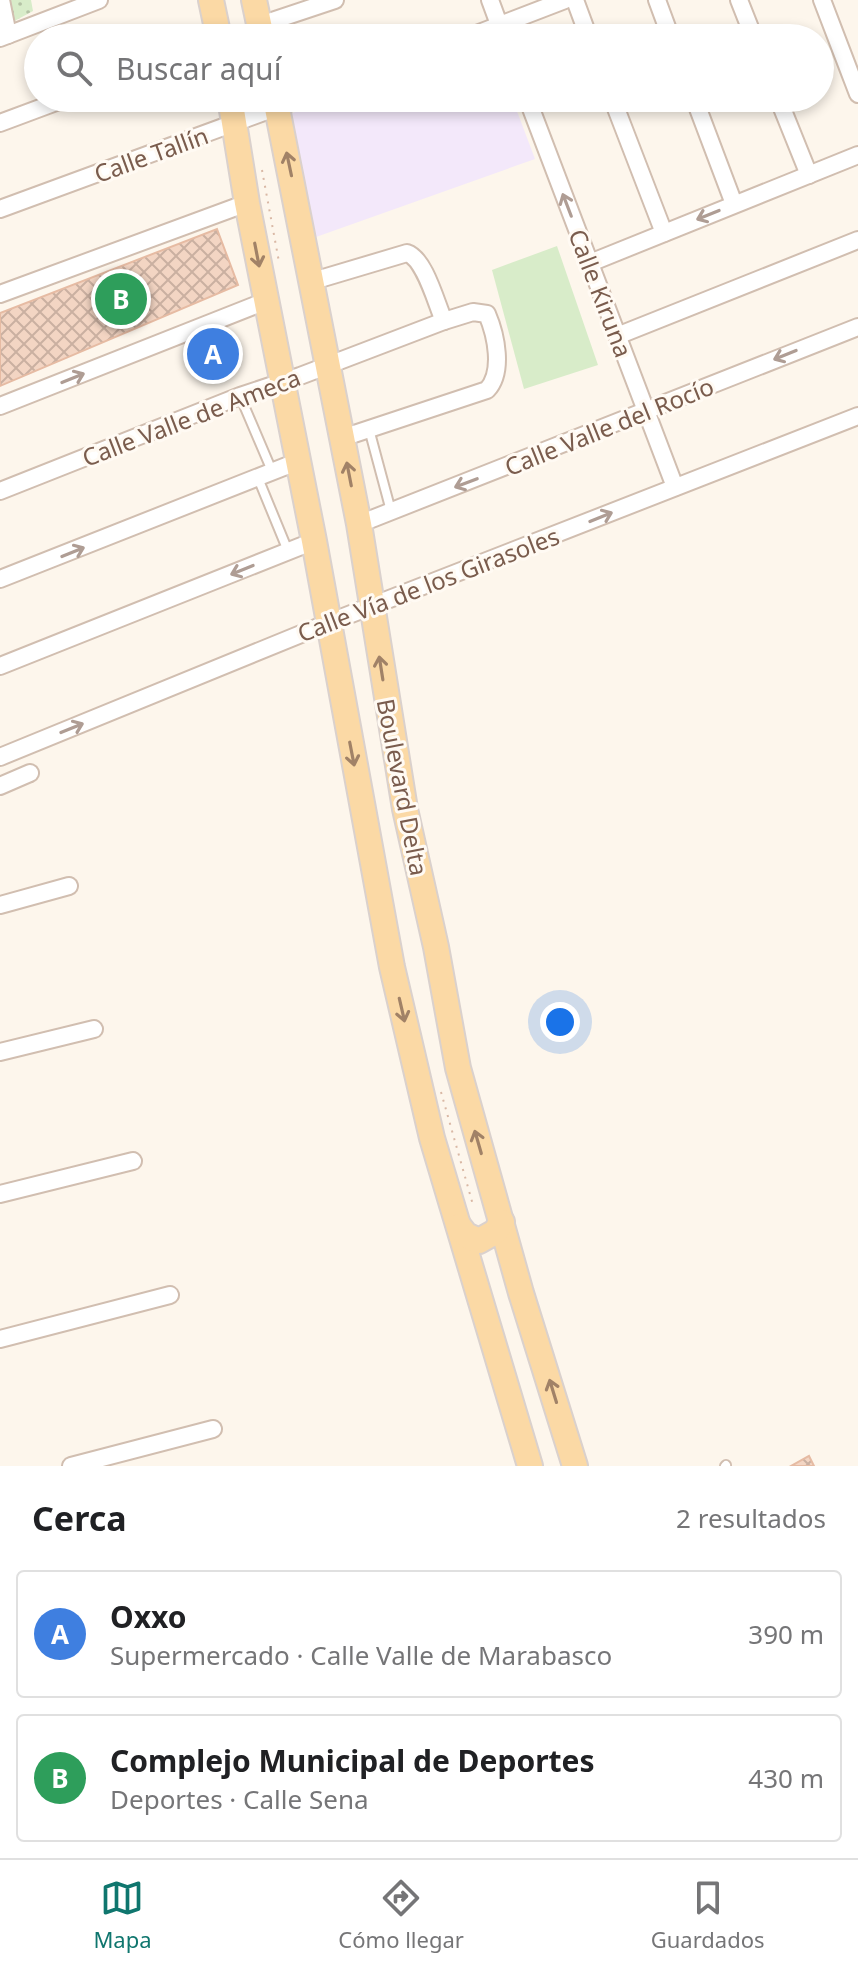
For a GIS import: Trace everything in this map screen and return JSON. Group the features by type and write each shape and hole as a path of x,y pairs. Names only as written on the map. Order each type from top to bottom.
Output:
{"main road":[{"path":"211,0 216,24"},
{"path":"254,0 259,24"},
{"name":"Boulevard Delta","path":"233,112 247,203 299,461 392,967 432,1138 530,1466"},
{"name":"Boulevard Delta","path":"278,112 359,524 405,809 436,947 458,1068 521,1293 575,1466"},
{"path":"459,1226 466,1235 479,1241 490,1236 502,1222"},
{"path":"481,1301 485,1279 495,1269 505,1272 521,1293"}],"street":[{"path":"1,0 4,37 24,29"},
{"path":"37,24 99,0"},
{"path":"278,24 335,0"},
{"path":"490,0 499,24"},
{"path":"518,24 565,0"},
{"path":"575,0 584,24"},
{"path":"657,0 666,24"},
{"path":"739,0 748,24"},
{"path":"822,0 831,24"},
{"path":"834,31 858,94"},
{"path":"0,123 29,112"},
{"name":"Calle Tallín","path":"0,209 258,112"},
{"name":"Calle Kiruna","path":"532,112 675,487"},
{"path":"617,112 664,233"},
{"path":"699,112 734,204"},
{"path":"784,112 809,175"},
{"path":"590,263 858,155"},
{"path":"0,294 247,203"},
{"path":"617,336 858,240"},
{"path":"313,281 407,253 417,258 444,321"},
{"path":"0,406 266,301"},
{"name":"Calle Valle de Ameca","path":"0,491 240,396 444,321 473,312 487,314 495,347 495,380 481,393 369,429"},
{"name":"Calle Valle del Rocío","path":"359,524 858,327"},
{"name":"Calle Vía de los Girasoles","path":"0,757 328,623 858,416"},
{"path":"342,438 369,429"},
{"path":"0,579 299,461"},
{"path":"0,666 314,541"},
{"path":"0,786 30,773"},
{"path":"0,905 69,886"},
{"path":"0,1052 94,1029"},
{"path":"0,1194 133,1161"},
{"path":"0,1339 170,1295"},
{"path":"71,1466 213,1429"}],"lane":[{"path":"240,396 288,551"},
{"path":"369,429 391,511"}],"shaded area":[{"path":"517,112 535,159 316,237 290,114"}],"green space":[{"path":"7,0 31,0 33,11 9,24"},
{"path":"557,246 598,365 524,389 492,270"}],"building":[{"path":"217,229 238,285 0,386 0,313"},
{"path":"222,338 232,343 237,356 192,372 189,352"},
{"path":"809,1456 814,1466 791,1466"}],"place":[{"name":"Complejo Municipal de Deportes","path":"121,299"},
{"name":"Oxxo","path":"213,354"}]}
